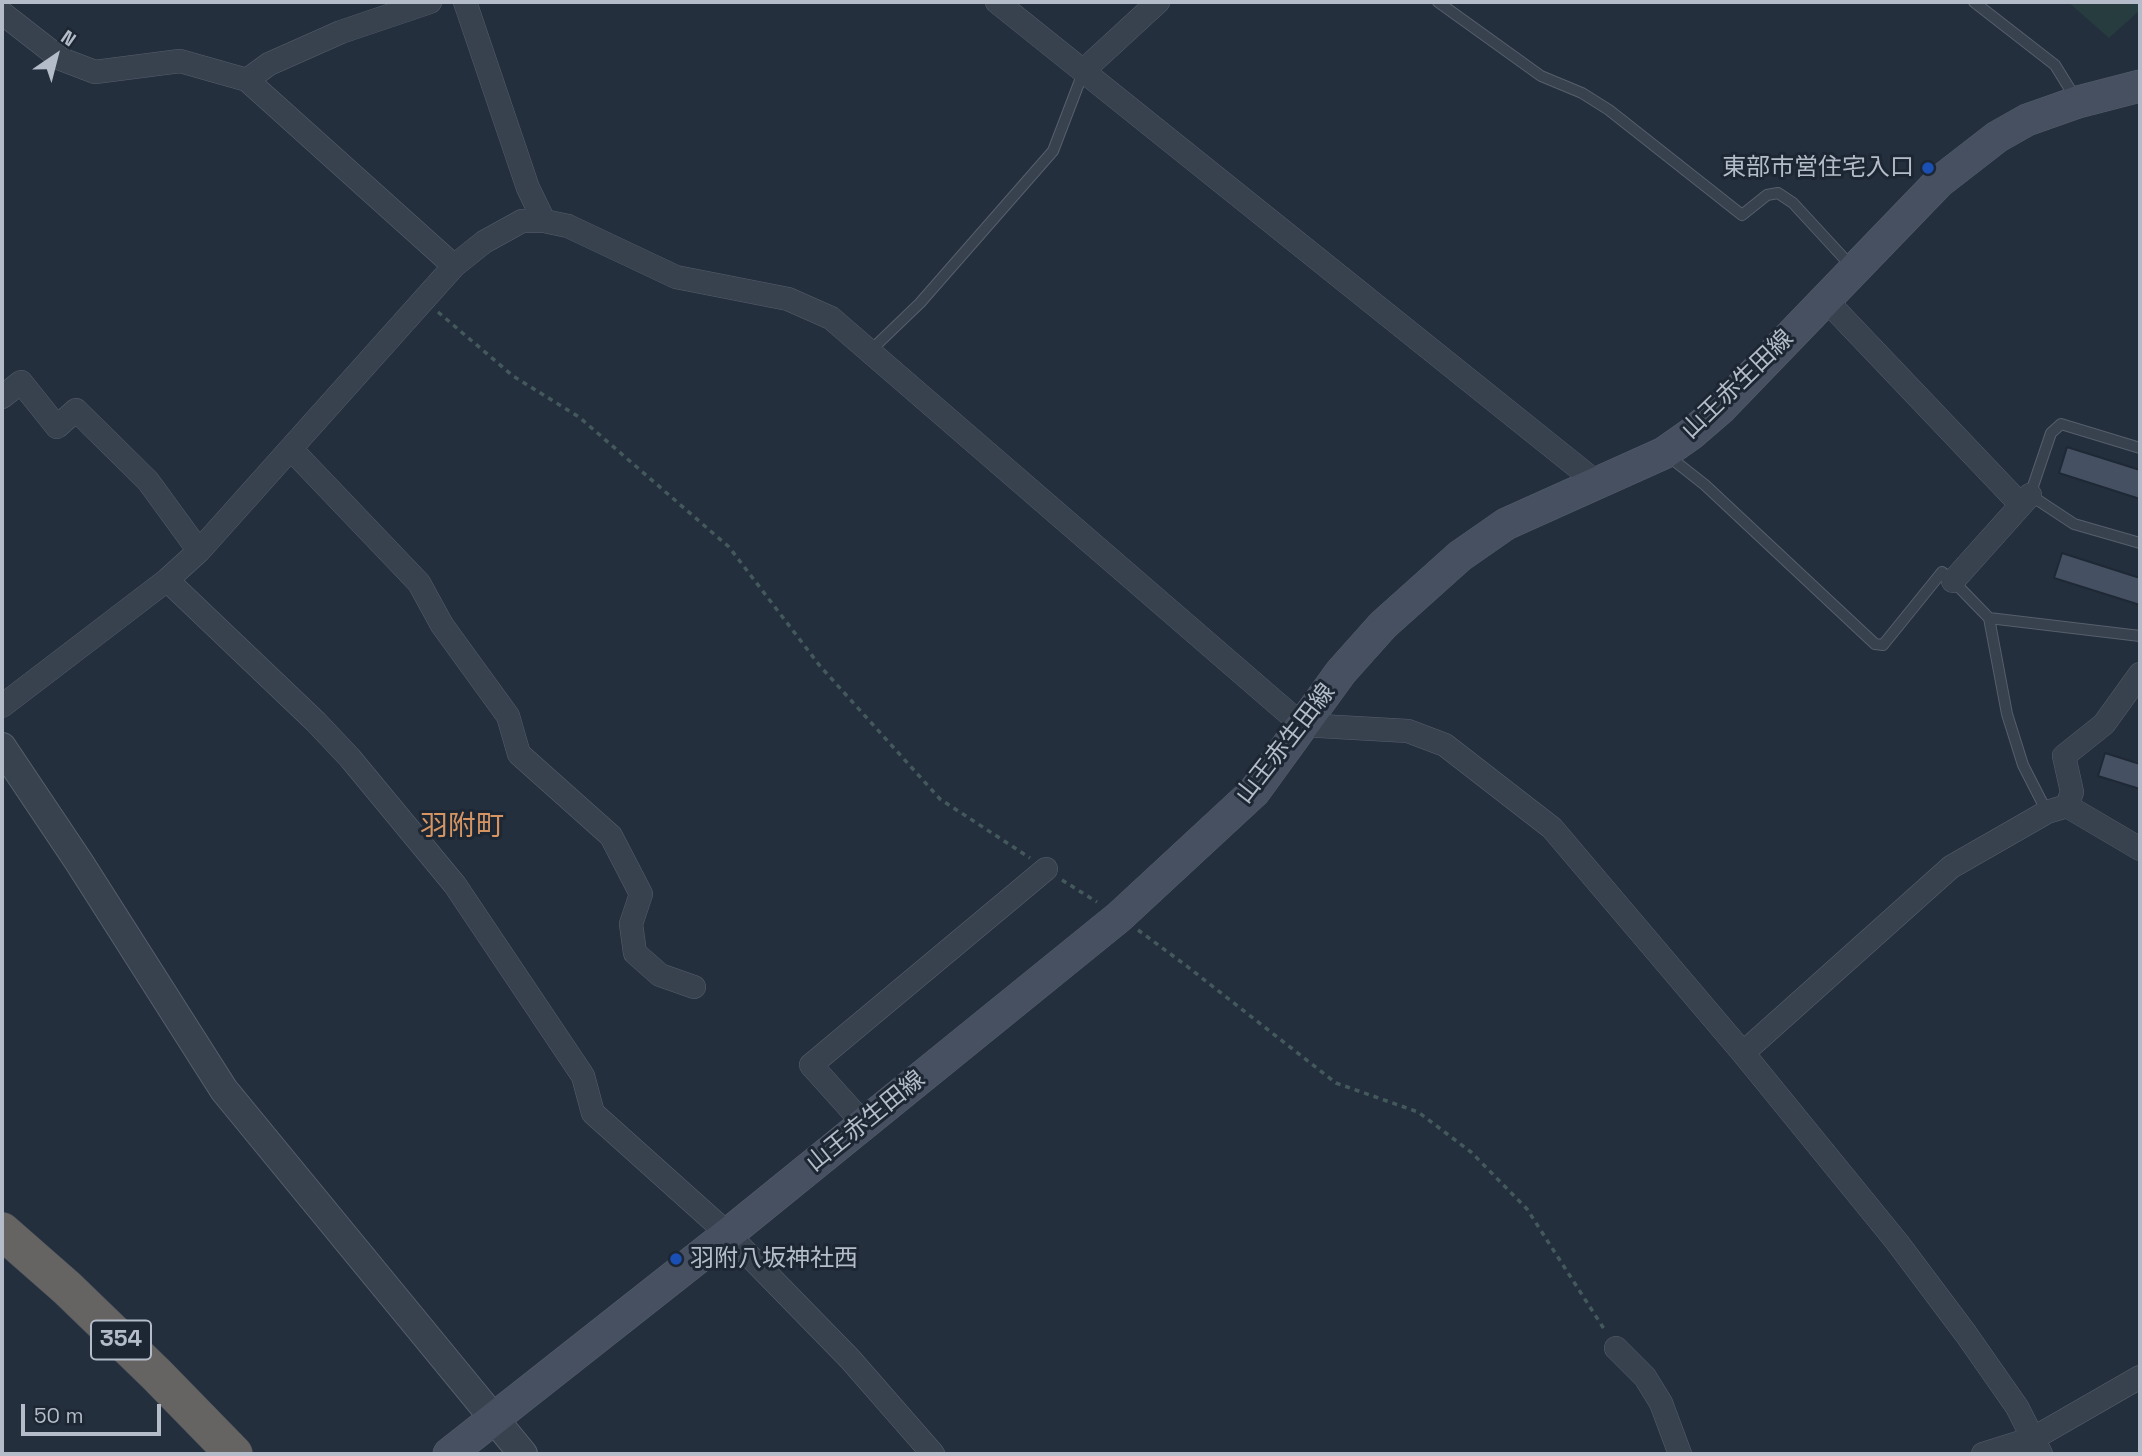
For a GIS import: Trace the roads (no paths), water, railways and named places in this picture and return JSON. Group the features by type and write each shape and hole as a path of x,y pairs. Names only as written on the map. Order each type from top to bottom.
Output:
{"highway":[{"name":"354","path":"2,1231 67,1288 234,1454"},
{"name":"354","path":"2,1264 201,1454"}],"main road":[{"name":"山王赤生田線","path":"449,1454 728,1234 1119,917 1254,792 1341,672 1382,625 1428,583 1506,524 1664,453 1720,410 1939,182 1997,137 2027,120 2078,102 2140,86"}],"street":[{"path":"247,80 270,65 341,32 430,2"},
{"path":"465,2 528,188 544,221"},
{"path":"997,2 1596,482"},
{"path":"1084,70 1158,2"},
{"path":"2,13 61,59 95,72 180,61 247,80 454,266"},
{"path":"2,706 167,580 199,551 454,266 484,242 522,221 544,221 568,226 676,277 788,299 831,318 1302,725 1408,732 1445,745 1552,828 1743,1053 1897,1242 2017,1407 2038,1446"},
{"path":"1825,299 2025,500 1953,581"},
{"path":"2,397 21,382 57,427 76,410 148,481 199,551"},
{"path":"291,449 419,583 442,625 508,716 519,754 611,836 640,894 631,924 635,953 660,975 694,987"},
{"path":"167,580 350,758 455,885 583,1076 593,1113 728,1234 850,1359 933,1454"},
{"path":"1743,1053 1951,867 2057,809 2072,792 2064,756 2104,723 2140,674"},
{"path":"2,747 79,862 224,1090 523,1454"},
{"path":"2057,809 2140,849"},
{"path":"864,1124 811,1065 1046,869"},
{"path":"1616,1348 1645,1377 1661,1403 1680,1454"},
{"path":"1983,1454 2038,1446 2140,1377"}],"lane":[{"path":"1438,2 1541,76 1582,93 1609,110 1742,215 1767,195 1779,193 1793,203 1854,269"},
{"path":"1974,2 2054,65 2078,102"},
{"path":"869,352 920,303 1053,150 1084,70"},
{"path":"2140,448 2061,424 2051,433 2025,500 2074,524 2140,544"},
{"path":"1664,453 1714,494 1875,644 1882,645 1942,572 1953,581 1989,618 2011,727 2023,765 2057,809"},
{"path":"1989,618 2140,636"}],"place":[{"name":"東部市営住宅入口","path":"1928,168"},
{"name":"羽附八坂神社西","path":"676,1259"}],"district":[{"name":"羽附町","path":"462,827"}]}
